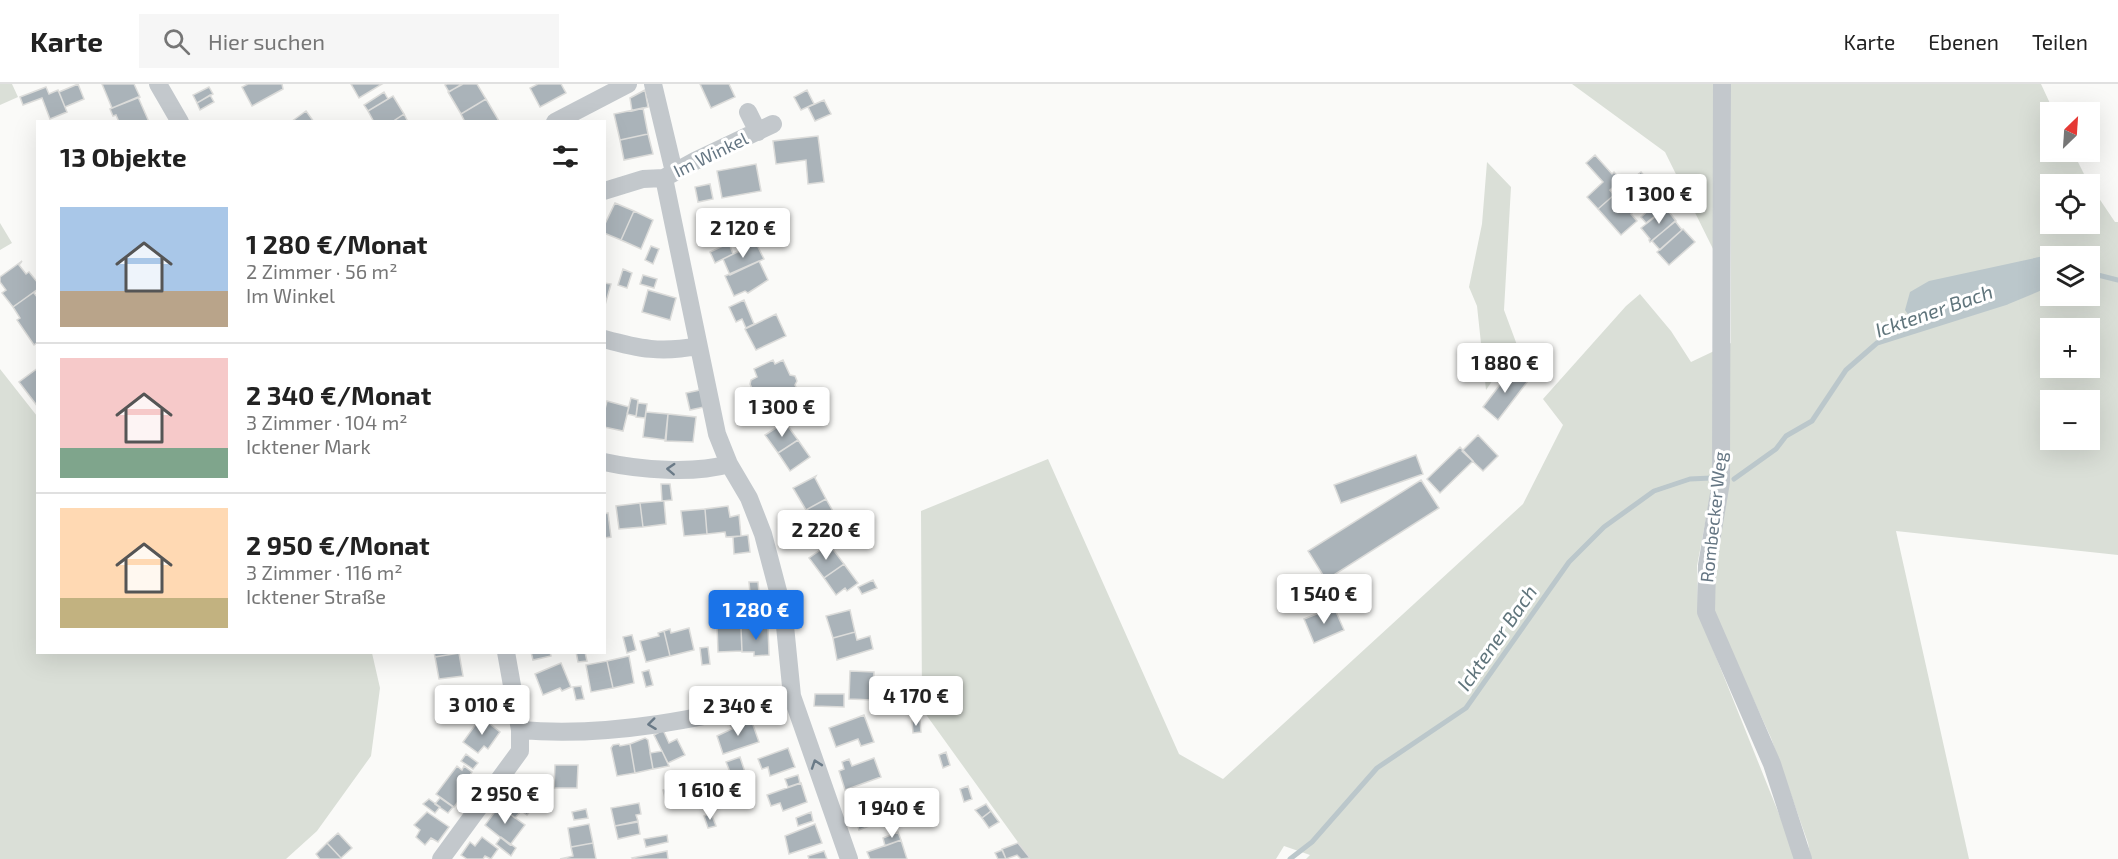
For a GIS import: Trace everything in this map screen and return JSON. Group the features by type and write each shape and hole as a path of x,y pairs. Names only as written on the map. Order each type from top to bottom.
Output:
{"street":[{"path":"158,84 179,120"},
{"path":"559,120 628,84"},
{"path":"653,84 669,175"},
{"name":"Rombecker Weg","path":"1722,84 1721,482 1707,565 1707,612 1772,764 1803,859"},
{"name":"Im Winkel","path":"606,190 643,179 669,175 765,128 748,112"},
{"name":"Im Winkel","path":"669,175 698,346 717,434 729,464 751,503 763,534 778,591 788,648 792,696 849,859"},
{"path":"606,339 645,349 668,351 698,346"},
{"path":"606,462 691,470 729,464"},
{"path":"441,859 520,751 520,730 506,654"},
{"path":"520,730 580,733 651,724 792,696"}],"shaded area":[{"path":"0,84 12,84 18,97 0,105"},
{"path":"1572,84 1716,84 1716,255 1665,152"},
{"path":"1731,84 2041,84 2049,102 2040,102 2040,162 2078,162 2084,174 2040,174 2040,234 2100,234 2100,200 2115,222 2118,222 2118,555 1896,531 1969,859 1811,859 1808,843 1771,738 1712,609 1711,492 1697,566 1698,612 1795,859 1306,859 1310,855 1284,846 1276,859 1030,859 922,709 921,511 1048,459 1179,754 1223,779 1523,504 1563,425 1543,399 1626,306 1640,294 1671,331 1691,362 1731,343"},
{"path":"1487,162 1511,187 1504,310 1517,345 1486,390 1477,306 1469,287 1482,224"},
{"path":"0,223 12,243 0,250"},
{"path":"0,369 36,415 36,654 372,654 380,688 371,756 317,831 286,859 0,859"}],"water":[{"path":"2040,257 2040,288 2007,302 1918,329 1905,310 1910,292 1929,281"}],"building":[{"path":"78,84 84,99 65,107 59,92"},
{"path":"102,84 134,84 140,97 112,108"},
{"path":"248,84 282,84 283,89 252,106 242,87"},
{"path":"351,84 382,84 359,98"},
{"path":"462,84 449,92 445,85"},
{"path":"463,84 477,84 486,99 461,114 448,92"},
{"path":"538,84 561,84 566,93 540,107 530,88"},
{"path":"700,84 729,84 735,97 711,108"},
{"path":"46,87 49,94 58,90 67,112 50,119 42,98 23,105 20,97"},
{"path":"209,87 213,94 197,103 193,95"},
{"path":"645,90 648,107 632,111 630,98"},
{"path":"807,90 814,104 801,110 794,97"},
{"path":"384,92 388,99 368,111 364,105"},
{"path":"210,95 214,102 200,110 197,103"},
{"path":"393,96 404,114 395,120 373,120 368,111"},
{"path":"138,97 148,120 118,120 110,109"},
{"path":"486,99 498,120 464,120 461,114"},
{"path":"824,100 831,114 815,121 808,107"},
{"path":"643,108 648,134 620,140 614,114"},
{"path":"306,111 313,120 294,120"},
{"path":"404,114 407,120 395,120"},
{"path":"648,134 653,154 624,160 620,140"},
{"path":"818,136 824,182 808,184 806,160 776,164 773,141"},
{"path":"1595,155 1612,174 1614,172 1621,180 1610,190 1614,195 1598,209 1587,197 1603,182 1586,163"},
{"path":"756,164 761,191 722,198 717,171"},
{"path":"1641,172 1669,205 1646,223 1641,217 1650,209 1639,198 1643,194 1631,180"},
{"path":"710,184 713,199 698,202 695,187"},
{"path":"1630,188 1644,203 1631,214 1637,221 1621,235 1598,209 1614,195 1618,199"},
{"path":"615,203 634,211 621,240 606,234 606,222"},
{"path":"1666,208 1676,221 1650,242 1641,228"},
{"path":"634,211 653,220 641,249 621,240"},
{"path":"1675,221 1682,230 1660,250 1652,241"},
{"path":"1683,229 1695,242 1669,265 1657,252"},
{"path":"729,243 733,254 715,263 710,252"},
{"path":"756,243 764,259 730,275 723,259"},
{"path":"651,246 659,249 653,264 645,260"},
{"path":"22,261 19,265 26,274 29,272 36,281 36,290 13,307 2,293 6,290 0,282 0,277"},
{"path":"759,261 768,280 748,293 745,291 734,296 725,276"},
{"path":"623,269 632,273 627,288 618,285"},
{"path":"643,275 657,279 654,288 640,284"},
{"path":"606,283 611,284 606,302"},
{"path":"648,290 676,298 670,320 642,312"},
{"path":"36,291 34,293 36,296 36,344 34,345 17,320 20,318 13,307"},
{"path":"744,300 754,324 746,328 742,319 736,322 729,307"},
{"path":"776,314 786,336 756,350 745,329"},
{"path":"773,360 775,364 783,360 790,375 795,376 797,381 795,385 799,393 777,401 782,412 760,422 753,405 764,400 766,395 754,393 750,384 751,380 757,377 754,369"},
{"path":"36,369 36,404 19,382"},
{"path":"1512,369 1528,381 1498,420 1483,407"},
{"path":"700,390 704,407 690,410 686,393"},
{"path":"631,398 638,400 636,416 627,414"},
{"path":"607,401 629,407 623,431 606,427"},
{"path":"638,403 647,404 645,418 636,417"},
{"path":"646,412 668,414 666,440 643,437"},
{"path":"668,414 696,417 693,442 665,441"},
{"path":"785,422 798,440 778,453 765,435"},
{"path":"1478,435 1498,456 1483,471 1462,451"},
{"path":"798,440 810,457 790,471 778,453"},
{"path":"1460,447 1473,461 1440,493 1427,479"},
{"path":"1416,455 1423,474 1341,503 1334,485"},
{"path":"816,476 826,499 806,510 793,488"},
{"path":"1421,480 1439,508 1326,580 1308,551"},
{"path":"661,484 670,484 672,500 662,501"},
{"path":"826,499 839,520 816,532 806,510"},
{"path":"664,501 666,524 643,527 640,503"},
{"path":"640,503 643,527 619,529 616,506"},
{"path":"728,506 730,517 739,515 741,536 726,537 725,532 707,534 705,509"},
{"path":"705,509 707,534 684,536 681,511"},
{"path":"608,513 611,537 606,538 606,514"},
{"path":"837,531 841,538 825,547 819,539"},
{"path":"748,535 750,552 734,554 733,537"},
{"path":"829,544 844,564 824,578 809,558"},
{"path":"844,564 858,583 847,591 845,588 836,595 824,578"},
{"path":"873,580 877,588 862,594 858,587"},
{"path":"749,582 758,582 759,593 750,593"},
{"path":"742,604 757,604 757,619 742,619"},
{"path":"1334,607 1344,630 1314,643 1304,619"},
{"path":"850,610 855,632 833,638 826,616"},
{"path":"717,625 734,625 734,628 741,628 742,651 718,652"},
{"path":"768,627 769,655 754,656 754,652 742,652 741,628"},
{"path":"689,628 694,650 670,656 664,631 670,629 671,633"},
{"path":"664,631 670,656 646,662 640,641 659,636 658,633"},
{"path":"855,632 857,640 870,636 873,649 837,660 833,638"},
{"path":"632,635 636,650 627,653 623,637"},
{"path":"708,647 710,664 702,665 700,648"},
{"path":"434,654 453,654 435,657"},
{"path":"459,654 463,676 439,679 435,657"},
{"path":"532,654 550,654 551,656 533,660"},
{"path":"576,654 585,654 587,661 578,662"},
{"path":"629,656 634,683 613,688 607,661"},
{"path":"607,661 613,688 591,692 586,665"},
{"path":"561,663 571,687 562,691 560,688 543,695 535,674"},
{"path":"649,670 653,685 646,687 642,672"},
{"path":"850,671 874,672 873,700 849,699"},
{"path":"581,686 584,699 576,700 573,687"},
{"path":"815,694 844,694 844,707 814,706"},
{"path":"864,715 874,742 861,746 858,739 836,747 829,728"},
{"path":"481,717 500,732 488,749 484,746 478,753 463,742"},
{"path":"741,718 743,725 752,722 759,742 723,754 717,736 732,729 729,722"},
{"path":"920,720 921,732 913,733 912,721"},
{"path":"663,730 669,743 677,739 685,755 668,763 654,735"},
{"path":"645,738 648,740 653,769 635,773 630,744"},
{"path":"619,744 620,746 630,744 635,773 617,776 611,748"},
{"path":"788,748 795,767 770,776 768,767 762,769 758,759"},
{"path":"662,751 669,766 653,769 650,753"},
{"path":"946,752 950,765 943,768 939,755"},
{"path":"466,754 478,763 473,769 461,761"},
{"path":"740,757 745,772 732,777 726,762"},
{"path":"874,758 881,777 845,790 839,771 844,769 842,762 849,759 852,766"},
{"path":"555,765 578,765 577,788 554,788"},
{"path":"457,766 462,770 464,766 472,772 470,775 475,779 454,807 436,794"},
{"path":"798,775 800,783 788,787 785,779"},
{"path":"524,780 543,795 527,815 508,801"},
{"path":"692,780 697,792 689,795 685,783"},
{"path":"801,783 807,802 783,811 780,803 771,806 767,795"},
{"path":"678,786 685,800 667,806 663,790"},
{"path":"968,786 972,799 964,802 960,789"},
{"path":"883,790 886,798 871,803 869,795"},
{"path":"440,798 453,807 448,813 435,804"},
{"path":"429,799 440,807 435,813 423,804"},
{"path":"508,801 521,811 515,818 503,808"},
{"path":"639,803 641,814 636,815 638,821 615,826 611,808"},
{"path":"876,803 882,821 859,830 853,811"},
{"path":"986,804 991,811 982,818 975,810"},
{"path":"499,806 525,825 510,845 485,825"},
{"path":"586,809 588,818 574,820 572,812"},
{"path":"991,811 999,822 989,828 982,818"},
{"path":"427,812 449,827 438,842 431,838 425,845 416,837 420,830 414,825"},
{"path":"811,812 813,821 798,826 796,818"},
{"path":"711,813 716,826 708,828 704,816"},
{"path":"638,822 640,834 618,839 615,826"},
{"path":"589,824 593,843 571,847 568,828"},
{"path":"815,824 822,843 789,854 785,836"},
{"path":"898,832 901,840 885,846 883,838"},
{"path":"338,833 352,848 341,858 327,843"},
{"path":"667,835 668,842 646,847 644,839"},
{"path":"482,837 498,849 491,859 485,856 483,859 467,859 461,855 470,842 475,846"},
{"path":"501,837 516,848 511,856 496,844"},
{"path":"901,840 907,859 870,859 867,852"},
{"path":"327,843 340,859 320,859 316,854"},
{"path":"593,843 596,859 560,859 573,856 571,847"},
{"path":"1018,843 1030,858 1021,859 1017,855 1006,859 1002,849"},
{"path":"1002,850 1006,859 998,859 995,853"},
{"path":"667,851 668,859 632,858"},
{"path":"824,851 827,859 809,859 808,856"}],"waterway":[{"name":"Icktener Bach","path":"2100,276 2118,280"},
{"name":"Icktener Bach","path":"1734,479 1776,449 1786,436 1812,421 1846,370 1877,343 2007,302 2040,288"},
{"name":"Icktener Bach","path":"1290,859 1312,842 1377,768 1466,708 1569,562 1604,527 1654,491 1690,479 1711,478"}]}
